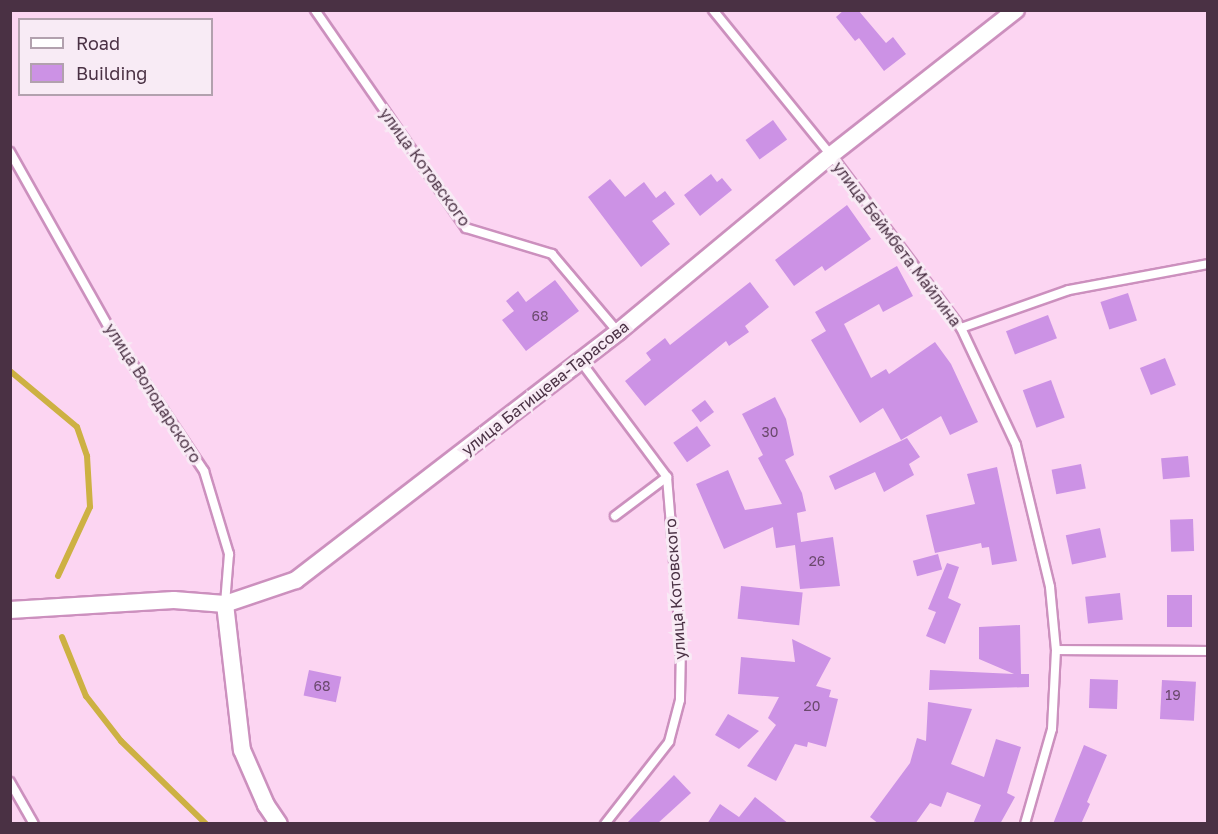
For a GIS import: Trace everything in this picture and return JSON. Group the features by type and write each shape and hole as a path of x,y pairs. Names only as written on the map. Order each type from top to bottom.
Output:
{"street":[{"name":"улица Батищева-Тарасова","path":"10,610 174,600 225,604 296,580 579,359 618,332 831,155 1016,10"},
{"name":"улица Володарского","path":"225,604 242,750 266,805 279,824"}],"lane":[{"name":"улица Котовского","path":"315,10 466,228 552,254 618,332"},
{"name":"улица Беймбета Майлина","path":"713,10 831,155 961,328 1016,445 1050,587 1056,650 1052,729 1025,824"},
{"name":"улица Володарского","path":"10,152 112,333 204,471 229,554 225,604"},
{"path":"961,328 1069,290 1208,264"},
{"path":"579,359 667,477 615,516"},
{"name":"улица Котовского","path":"605,824 669,742 680,700 681,646 667,477"},
{"path":"1056,650 1208,651"},
{"path":"10,782 34,824"}],"building":[{"path":"844,10 858,10 886,43 893,37 906,54 884,71 859,38 855,41 836,17"},
{"path":"773,120 787,139 760,159 745,140"},
{"path":"711,174 717,182 722,178 732,190 700,216 684,195"},
{"path":"610,179 625,197 644,182 656,198 665,191 675,204 652,221 670,244 641,267 588,197"},
{"path":"847,205 871,239 825,271 822,266 794,286 775,260"},
{"path":"897,266 913,296 883,312 879,304 844,324 871,378 886,369 889,374 935,342 951,364 978,422 950,435 941,416 901,440 883,408 860,423 811,340 826,331 815,312"},
{"path":"555,280 579,311 526,351 502,320 514,311 506,301 518,291 526,302"},
{"path":"750,282 769,307 745,326 749,332 729,346 726,341 645,406 625,381 651,360 646,353 665,338 670,345"},
{"path":"1128,293 1137,321 1109,330 1100,302"},
{"path":"1048,315 1057,338 1015,354 1006,331"},
{"path":"1165,358 1176,385 1151,395 1140,368"},
{"path":"1051,380 1065,418 1036,428 1023,390"},
{"path":"775,397 786,419 794,455 785,460 802,493 806,511 797,513 801,542 833,537 840,586 800,589 795,545 776,548 773,527 724,549 696,484 728,470 745,510 782,504 758,458 763,455 742,414"},
{"path":"705,400 714,412 700,422 691,410"},
{"path":"697,426 711,446 687,462 673,443"},
{"path":"907,438 920,457 909,464 914,475 884,492 875,472 835,490 829,476"},
{"path":"1188,456 1190,477 1163,479 1161,458"},
{"path":"1081,464 1086,489 1056,494 1052,470"},
{"path":"997,467 1017,561 992,565 989,547 982,548 981,543 935,553 926,515 975,504 967,474"},
{"path":"1193,519 1194,551 1171,552 1170,520"},
{"path":"1100,528 1106,557 1072,565 1066,535"},
{"path":"938,554 942,569 917,576 913,561"},
{"path":"947,563 959,567 948,598 961,604 945,644 926,636 936,612 928,609"},
{"path":"741,586 803,592 799,625 738,619"},
{"path":"1120,593 1123,620 1088,624 1085,597"},
{"path":"1167,595 1192,595 1192,627 1167,627"},
{"path":"1020,625 1021,674 1029,674 1029,687 929,690 930,670 1014,674 979,659 979,627"},
{"path":"792,639 831,658 816,686 831,690 829,697 838,699 826,747 808,742 807,747 795,744 776,781 747,766 776,725 768,718 779,697 738,694 741,657 795,662"},
{"path":"309,670 341,677 336,702 304,695"},
{"path":"1090,679 1118,680 1117,709 1089,708"},
{"path":"1162,680 1196,682 1194,721 1160,719"},
{"path":"928,702 972,709 951,764 984,777 996,739 1021,747 1007,793 1015,797 1000,824 973,824 981,805 947,792 941,807 930,803 915,824 879,824 870,817 910,763 917,738 926,741"},
{"path":"728,714 759,731 739,749 715,735"},
{"path":"1084,745 1107,755 1087,802 1090,804 1081,824 1053,824"},
{"path":"674,775 691,793 657,824 626,824"},
{"path":"755,797 789,824 707,824 720,804 739,817"}],"waterway":[{"path":"10,371 77,427 87,456 90,507 58,576"},
{"path":"62,637 86,696 121,741 206,824"}]}
